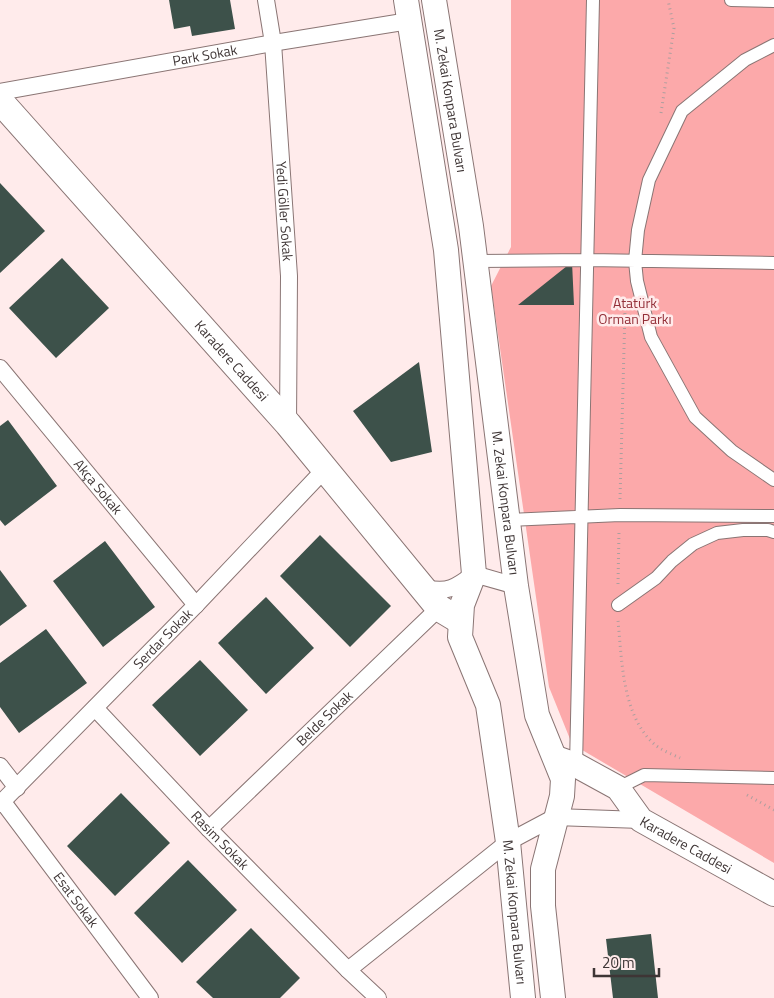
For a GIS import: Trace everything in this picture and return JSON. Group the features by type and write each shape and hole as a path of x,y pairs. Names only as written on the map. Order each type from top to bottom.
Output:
{"main road":[{"name":"M. Zekai Konpara Bulvarı","path":"434,0 476,261 516,586 537,715 566,762 562,796 555,817 543,870 543,906 553,998"},
{"name":"M. Zekai Konpara Bulvarı","path":"408,11 446,250 474,574 462,605 441,605"},
{"name":"Karadere Caddesi","path":"0,101 288,424 441,605"},
{"name":"M. Zekai Konpara Bulvarı","path":"441,605 460,637 488,705 508,842 523,998"},
{"name":"Karadere Caddesi","path":"566,762 618,788 641,820 774,894"}],"street":[{"name":"Yedi Göller Sokak","path":"266,0 272,43 289,276 288,424"},
{"path":"566,762 582,517 593,0"},
{"path":"731,0 774,1"},
{"name":"Park Sokak","path":"0,92 272,43 408,11"},
{"path":"774,45 745,60 682,111 648,180 638,230 635,261 636,281 651,337 695,418 732,451 774,480"},
{"path":"476,261 588,260 774,263"},
{"name":"Akça Sokak","path":"0,368 196,605"},
{"name":"Serdar Sokak","path":"2,803 196,605 325,469"},
{"path":"509,520 620,515 774,516"},
{"path":"618,605 656,578 672,561 693,544 716,534 743,530 768,530 774,532"},
{"path":"441,605 442,592 460,584 474,574 516,586"},
{"name":"Belde Sokak","path":"209,829 441,605"},
{"name":"Rasim Sokak","path":"96,708 209,829 378,998"},
{"path":"0,766 17,788"},
{"path":"618,788 644,775 774,778"},
{"name":"Esat Sokak","path":"2,803 150,998"},
{"path":"348,970 508,842 555,817 641,820"}],"path":[{"path":"660,118 674,28 668,0"},
{"path":"626,303 618,605 621,658 628,695 639,727 654,745 686,761"},
{"path":"718,778 774,810"}],"green space":[{"name":"Atatürk Orman Parkı","path":"511,0 774,0 774,863 572,744 549,687 491,286 511,247"}],"building":[{"path":"169,0 230,0 235,29 192,36 190,26 174,29"},
{"path":"0,183 45,231 0,273"},
{"path":"62,258 109,308 56,358 9,308"},
{"path":"572,262 574,305 518,305"},
{"path":"419,362 432,452 391,462 353,411"},
{"path":"8,420 57,486 5,526 0,520 0,426"},
{"path":"320,535 391,606 350,647 280,576"},
{"path":"105,541 155,607 103,647 53,581"},
{"path":"0,570 27,606 0,626"},
{"path":"266,597 314,648 266,694 218,643"},
{"path":"46,629 87,683 19,733 0,707 0,663"},
{"path":"200,660 248,710 200,756 152,705"},
{"path":"121,793 170,843 115,896 67,846"},
{"path":"188,860 237,910 182,963 134,913"},
{"path":"251,928 300,978 280,998 213,998 196,982"},
{"path":"651,934 658,998 613,998 606,939"}]}
